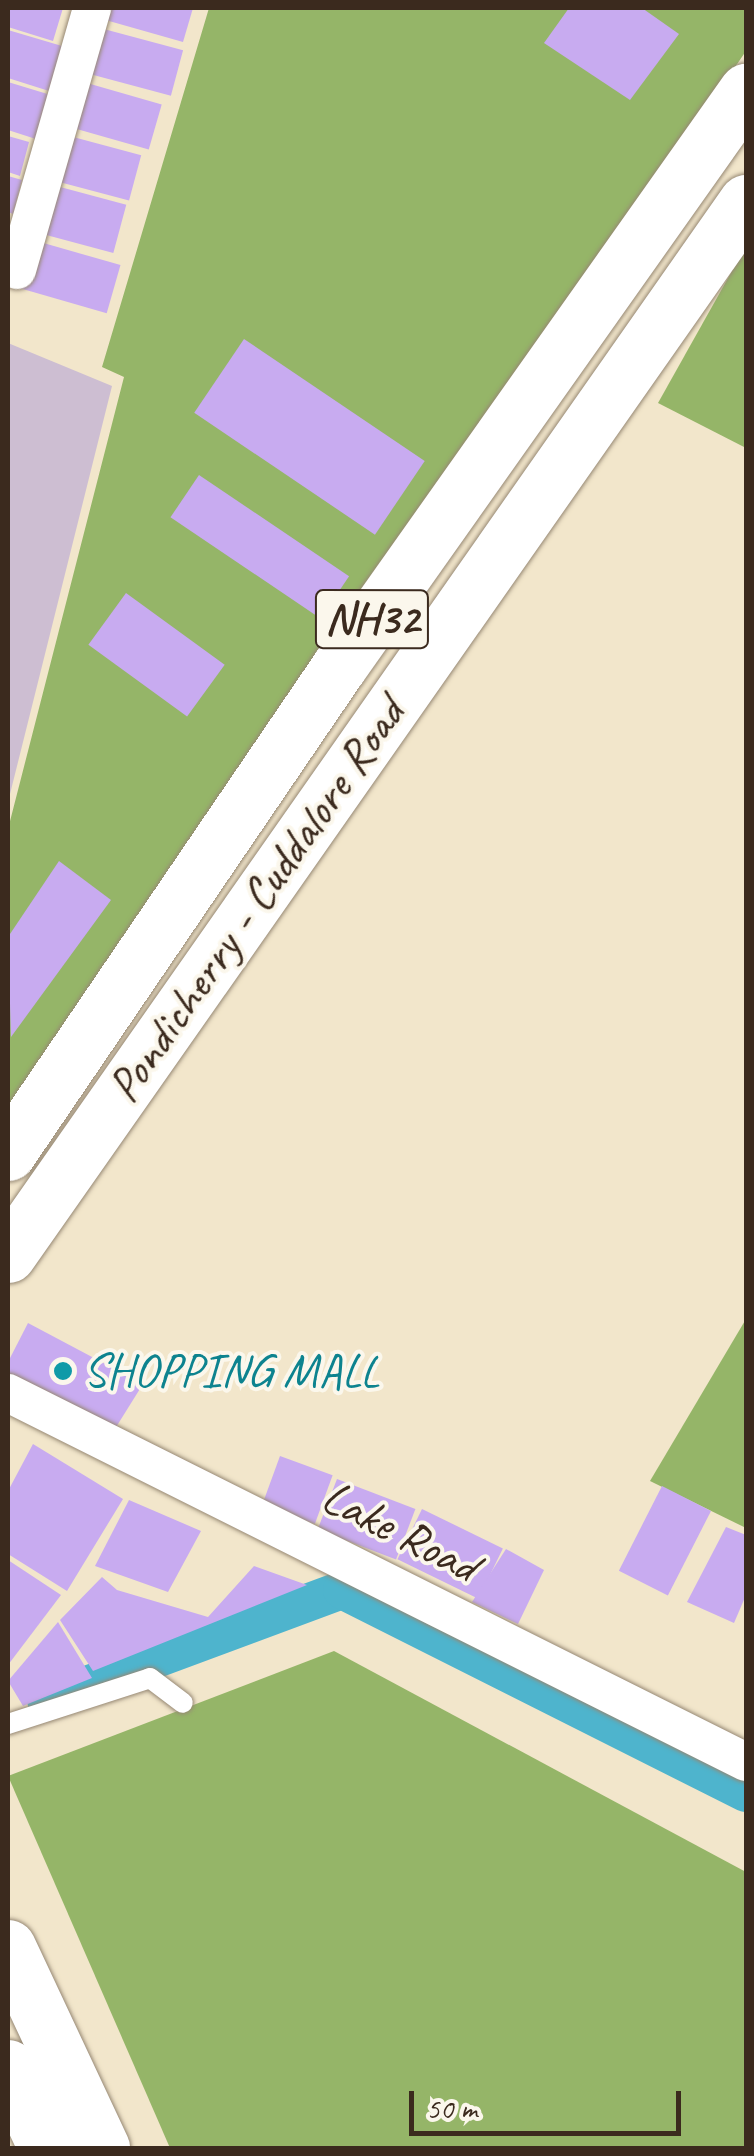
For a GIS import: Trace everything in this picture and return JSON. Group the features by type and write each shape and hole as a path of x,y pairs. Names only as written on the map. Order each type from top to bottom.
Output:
{"highway":[{"name":"Pondicherry - Cuddalore Road","path":"8,1153 338,668 746,92"},
{"name":"Pondicherry - Cuddalore Road","path":"8,1255 746,202"},
{"path":"656,219 712,251"},
{"path":"8,1947 102,2148"},
{"path":"8,2067 46,2148"}],"street":[{"path":"17,270 92,8"},
{"name":"Lake Road","path":"8,1393 746,1762"}],"lane":[{"path":"8,1724 150,1678 183,1704"}],"shaded area":[{"path":"8,343 112,386 8,802"}],"green space":[{"path":"209,8 746,8 746,51 8,1130 8,829 124,377 102,367"},
{"path":"746,246 746,448 658,403"},
{"path":"746,1319 746,1528 650,1481"},
{"path":"334,1651 746,1872 746,2148 170,2148 8,1776"}],"building":[{"path":"8,8 63,8 53,41 8,27"},
{"path":"105,8 193,8 183,42 102,19"},
{"path":"569,8 642,8 679,34 630,100 544,43"},
{"path":"100,28 183,50 171,96 88,73"},
{"path":"8,30 62,46 49,91 8,78"},
{"path":"80,81 162,104 149,150 67,126"},
{"path":"8,82 54,96 42,141 8,130"},
{"path":"62,134 141,155 129,201 50,179"},
{"path":"8,136 29,142 20,176 8,172"},
{"path":"8,176 22,180 13,214 8,212"},
{"path":"49,184 126,205 113,253 36,232"},
{"path":"33,240 120,265 107,313 19,288"},
{"path":"244,339 425,461 375,535 194,413"},
{"path":"199,475 349,576 321,618 170,517"},
{"path":"126,593 225,665 187,716 88,645"},
{"path":"59,861 111,900 11,1037 8,937"},
{"name":"SHOPPING MALL","path":"28,1323 143,1384 113,1432 8,1380 8,1362"},
{"path":"33,1444 123,1499 67,1591 8,1554 8,1491"},
{"path":"280,1456 333,1475 315,1524 262,1505"},
{"path":"337,1479 415,1509 396,1560 318,1529"},
{"path":"662,1486 711,1511 668,1596 619,1571"},
{"path":"129,1500 201,1531 168,1592 95,1566"},
{"path":"422,1509 503,1548 478,1599 397,1559"},
{"path":"726,1527 746,1535 746,1595 734,1623 687,1602"},
{"path":"506,1549 544,1570 518,1624 472,1602"},
{"path":"8,1560 61,1595 8,1665"},
{"path":"254,1566 307,1585 93,1671 60,1620 102,1577 117,1590 208,1617"},
{"path":"58,1622 92,1678 23,1706 8,1681"}],"waterway":[{"path":"46,1700 342,1590 746,1793"}],"place":[{"name":"SHOPPING MALL","path":"63,1371"}]}
